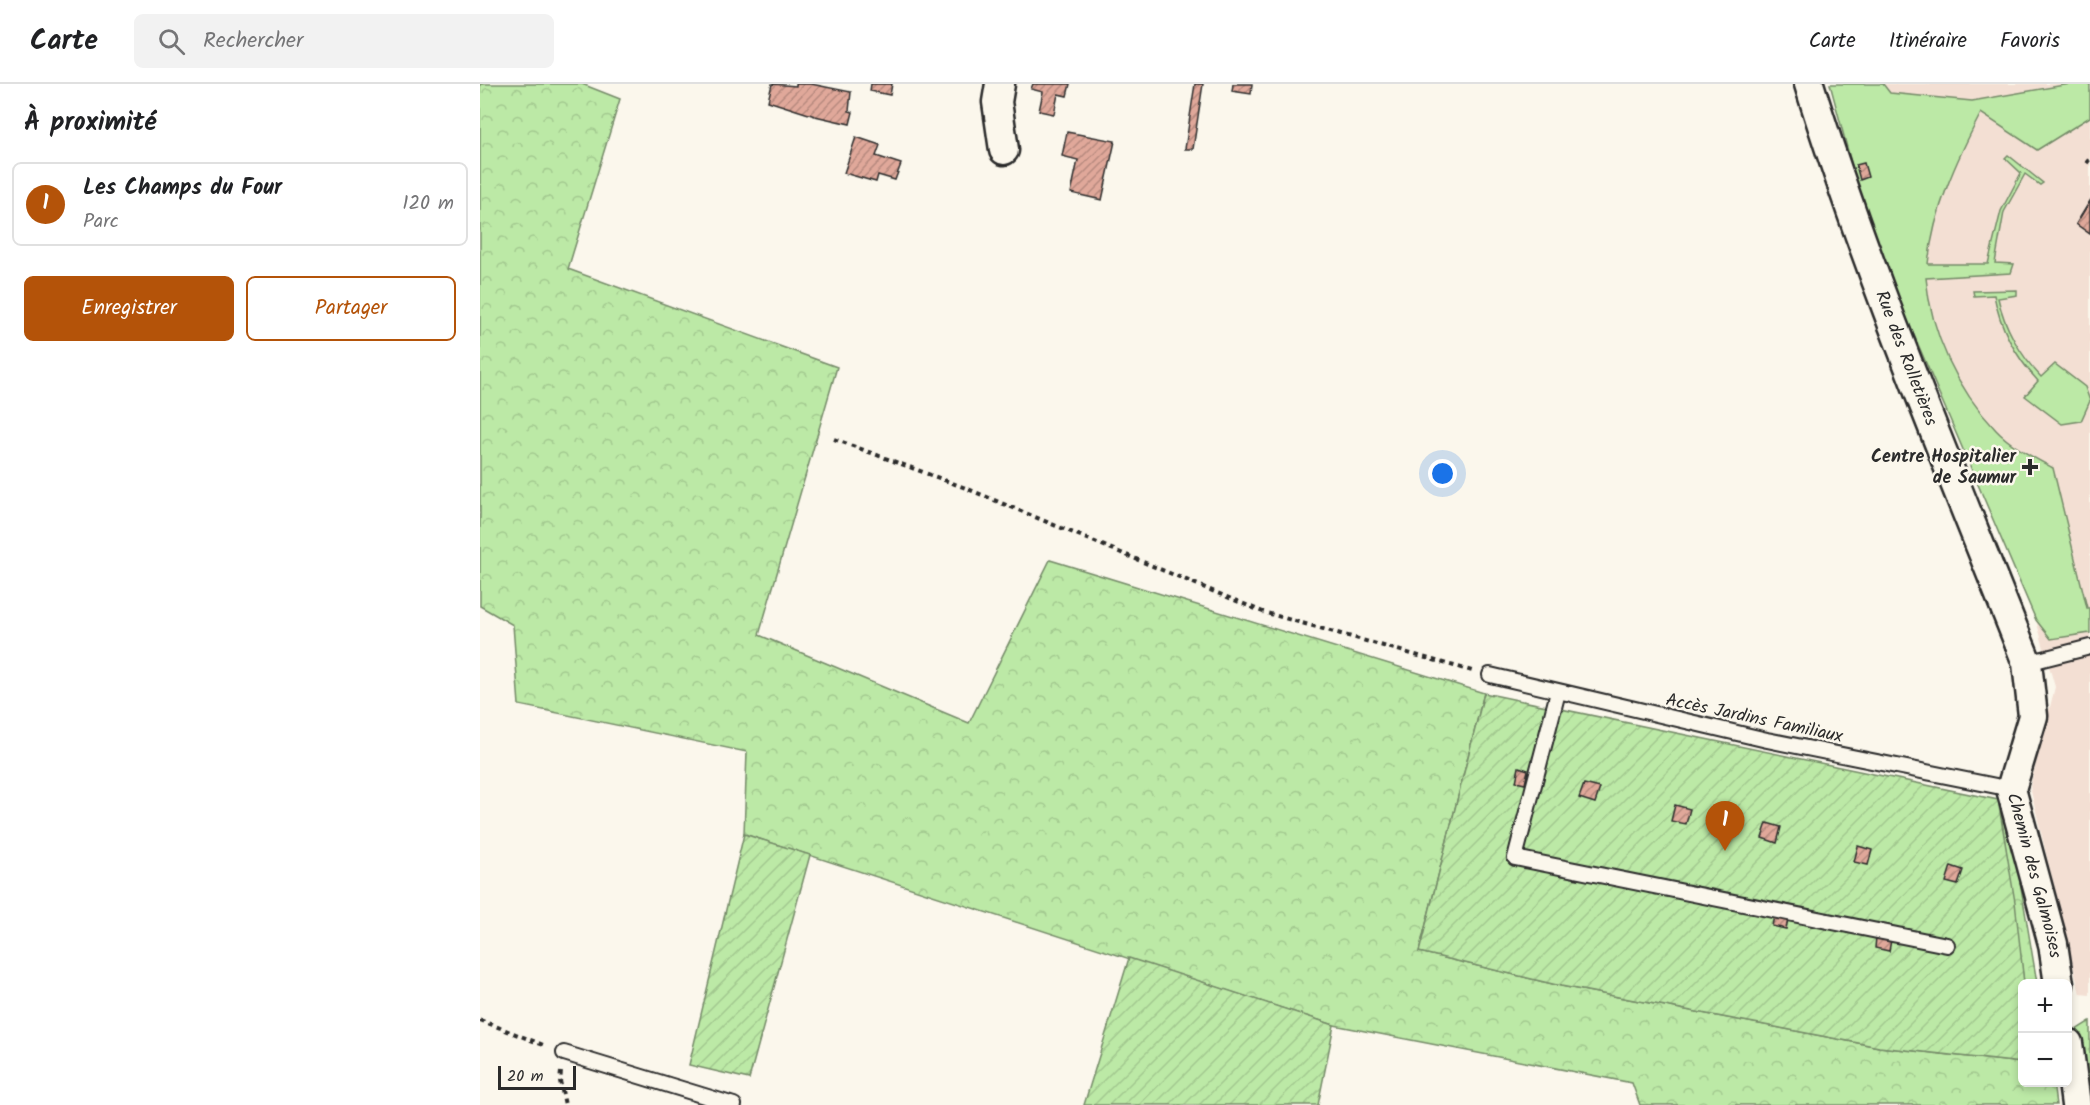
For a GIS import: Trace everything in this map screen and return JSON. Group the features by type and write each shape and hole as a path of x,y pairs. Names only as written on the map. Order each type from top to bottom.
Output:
{"street":[{"path":"1000,84 997,102 1004,150"},
{"name":"Rue des Rolletières","path":"1809,84 1840,184 1876,280 2027,663"},
{"name":"Chemin des Galmoises","path":"2027,663 2033,716 2011,789 2054,944 2058,979"},
{"path":"2072,1077 2076,1105"}],"lane":[{"path":"2027,663 2090,647"},
{"name":"Accès Jardins Familiaux","path":"1491,675 1876,764 2011,789"},
{"path":"1558,692 1515,858 1947,945"},
{"path":"564,1053 734,1105"}],"path":[{"path":"834,439 963,487 1263,612 1423,659 1491,675"},
{"path":"480,1020 564,1053 560,1081 565,1105"}],"shaded area":[{"name":"Centre Hospitalier de Saumur","path":"1830,84 2090,84 2090,995 2080,994 2030,787 2055,687 2036,620 1905,314 1857,185"}],"green space":[{"path":"480,84 582,84 620,99 568,269 837,367 759,635 969,723 1050,560 1484,693 1419,952 1561,986 1879,1047 2018,1063 2018,1087 2054,1087 2056,1105 1640,1105 1632,1083 1334,1025 744,834 747,752 519,705 513,625 480,606"},
{"path":"1830,84 1883,84 1890,93 1972,101 2070,84 2090,84 2090,117 2037,150 1981,113 1947,186 1935,224 1928,264 1988,264 2001,211 2021,173 2005,158 2008,155 2043,183 2040,185 2025,174 2004,212 1995,263 2014,264 2011,273 1926,278 1940,339 1969,397 2002,436 2053,468 2087,608 2090,608 2090,633 2051,639 2036,620 1905,314 1857,185"},
{"path":"2017,290 2017,295 1998,298 2009,330 2020,350 2041,377 2055,364 2085,387 2090,401 2081,421 2062,424 2025,396 2038,381 2010,341 2000,319 1994,295 1974,296 1973,291"},
{"path":"1484,693 1998,800 2015,902 2024,979 2018,979 2018,1063 1879,1047 1561,986 1419,952"},
{"path":"2006,798 2036,979 2023,979 1999,800"},
{"path":"744,834 810,855 749,1079 689,1065"},
{"path":"1129,958 1334,1025 1318,1105 1084,1105"},
{"path":"2090,1021 2090,1105 2083,1105 2072,1032"}],"building":[{"path":"772,84 796,86 796,84 811,84 851,92 849,111 853,112 850,124 768,101"},
{"path":"871,84 892,84 890,95 870,91"},
{"path":"1033,84 1070,84 1067,96 1058,94 1054,114 1039,111 1043,92 1031,89"},
{"path":"1195,84 1203,84 1193,149 1185,149"},
{"path":"1233,84 1252,84 1251,94 1232,91"},
{"path":"1067,132 1115,141 1102,200 1071,193 1078,160 1062,156"},
{"path":"856,137 880,145 876,156 901,164 895,180 878,175 876,182 844,173"},
{"path":"1864,163 1868,177 1860,180 1856,165"},
{"path":"2090,201 2090,234 2076,224"},
{"path":"1519,767 1528,770 1525,784 1516,782"},
{"path":"1584,784 1600,788 1595,803 1579,798"},
{"path":"1675,805 1690,809 1686,824 1671,821"},
{"path":"1767,823 1781,827 1777,843 1762,838"},
{"path":"1858,846 1872,850 1868,865 1854,862"},
{"path":"1951,866 1963,870 1958,885 1946,882"},
{"path":"1774,916 1788,919 1786,929 1772,926"},
{"path":"1876,937 1891,940 1889,951 1875,948"}],"place":[{"name":"Centre Hospitalier de Saumur","path":"2030,467"},
{"name":"Les Champs du Four","path":"1725,851"}]}
